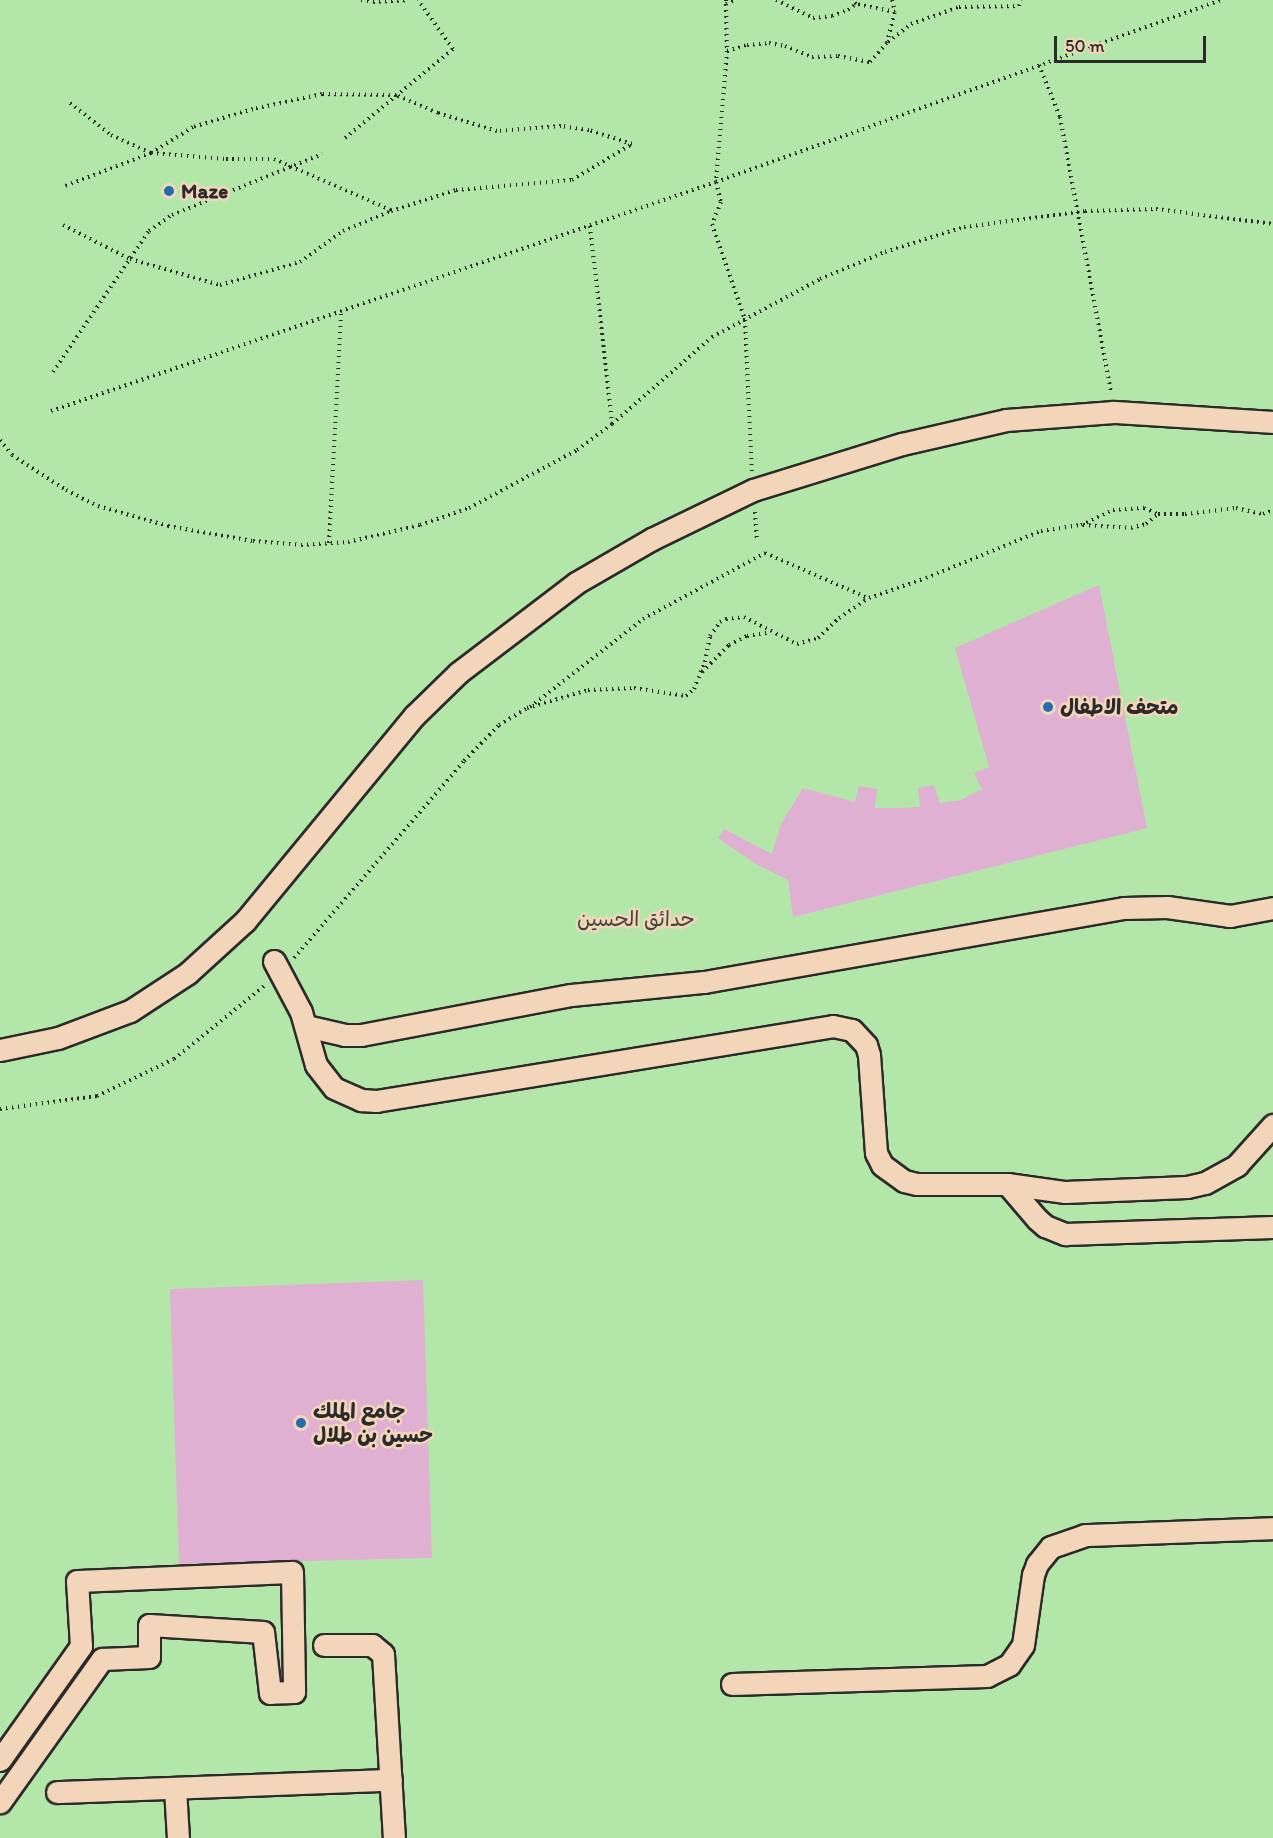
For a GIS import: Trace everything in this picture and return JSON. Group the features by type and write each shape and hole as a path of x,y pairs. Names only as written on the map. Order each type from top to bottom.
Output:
{"street":[{"path":"0,1050 58,1038 130,1011 188,973 245,921 414,716 458,673 576,584 652,539 753,490 902,444 1006,420 1114,412 1273,422"},
{"path":"306,1026 344,1035 361,1035 571,995 704,982 1124,908 1167,907 1230,916 1273,908"},
{"path":"277,966 306,1026 316,1065 324,1077 347,1095 376,1101 823,1026 852,1030 866,1045 869,1055 873,1139 882,1165 892,1174 917,1184 1007,1184 1065,1192 1187,1187 1205,1183 1237,1166 1273,1125"},
{"path":"1007,1184 1045,1226 1065,1234 1273,1227"},
{"path":"732,1684 987,1676 1009,1665 1023,1645 1033,1575 1043,1555 1051,1547 1085,1535 1273,1528"},
{"path":"0,1760 81,1646 77,1581 292,1572 294,1692 270,1693 263,1632 149,1625 149,1657 102,1659 0,1802"},
{"path":"324,1645 372,1645 383,1654 393,1838"},
{"path":"57,1792 391,1780"},
{"path":"175,1788 178,1838"}],"path":[{"path":"361,0 373,2 407,0"},
{"path":"345,138 453,49 418,0"},
{"path":"734,0 726,2 727,51 716,182 721,202 712,224 745,320 757,542"},
{"path":"776,0 813,18 832,16 856,4"},
{"path":"852,0 856,4 895,12"},
{"path":"886,43 895,12 892,0"},
{"path":"727,51 747,45 769,43 785,46 812,57 838,56 870,62 886,43 911,24 959,7 1019,6 1021,0"},
{"path":"51,411 716,182 1221,0"},
{"path":"1039,65 1060,117 1114,412"},
{"path":"63,225 130,259 220,285 300,262 343,231 392,210 456,190 572,180 632,144 589,130 561,126 497,131 438,113 396,95 322,94 253,109 193,127 152,153 65,186"},
{"path":"70,103 111,135 152,153 226,159 274,159 392,210"},
{"path":"53,372 148,231 172,215 322,154"},
{"path":"0,440 12,454 66,490 98,506 168,526 253,541 301,545 348,542 420,525 469,508 577,450 612,424 712,337 820,279 908,245 964,227 1078,212 1156,209 1273,224"},
{"path":"590,226 612,424"},
{"path":"329,543 341,311"},
{"path":"1081,525 1119,509 1144,508 1158,514 1236,508 1263,514 1273,510"},
{"path":"527,708 588,690 634,688 686,696 694,689 710,636 720,622 744,617 797,644 818,638 839,618 869,598 926,578 1041,531 1081,525 1131,528 1146,524 1158,514"},
{"path":"0,1109 97,1096 174,1059 277,966 499,725 527,708 643,619 765,553 869,598"},
{"path":"699,676 729,645 747,636 772,632"}],"green space":[{"name":"حدائق الحسين","path":"0,0 1273,0 1273,1838 0,1838"}],"building":[{"name":"متحف الاطفال","path":"1099,585 1147,828 793,917 788,880 756,864 718,838 724,829 772,854 781,824 803,788 855,802 859,786 877,789 875,808 920,807 918,788 934,785 940,803 961,800 982,789 974,773 989,767 955,648"},
{"name":"جامع الملك حسين بن طلال","path":"423,1280 432,1558 179,1564 170,1289"}],"place":[{"name":"Maze","path":"169,191"},
{"name":"متحف الاطفال","path":"1048,707"},
{"name":"جامع الملك حسين بن طلال","path":"301,1423"}]}
